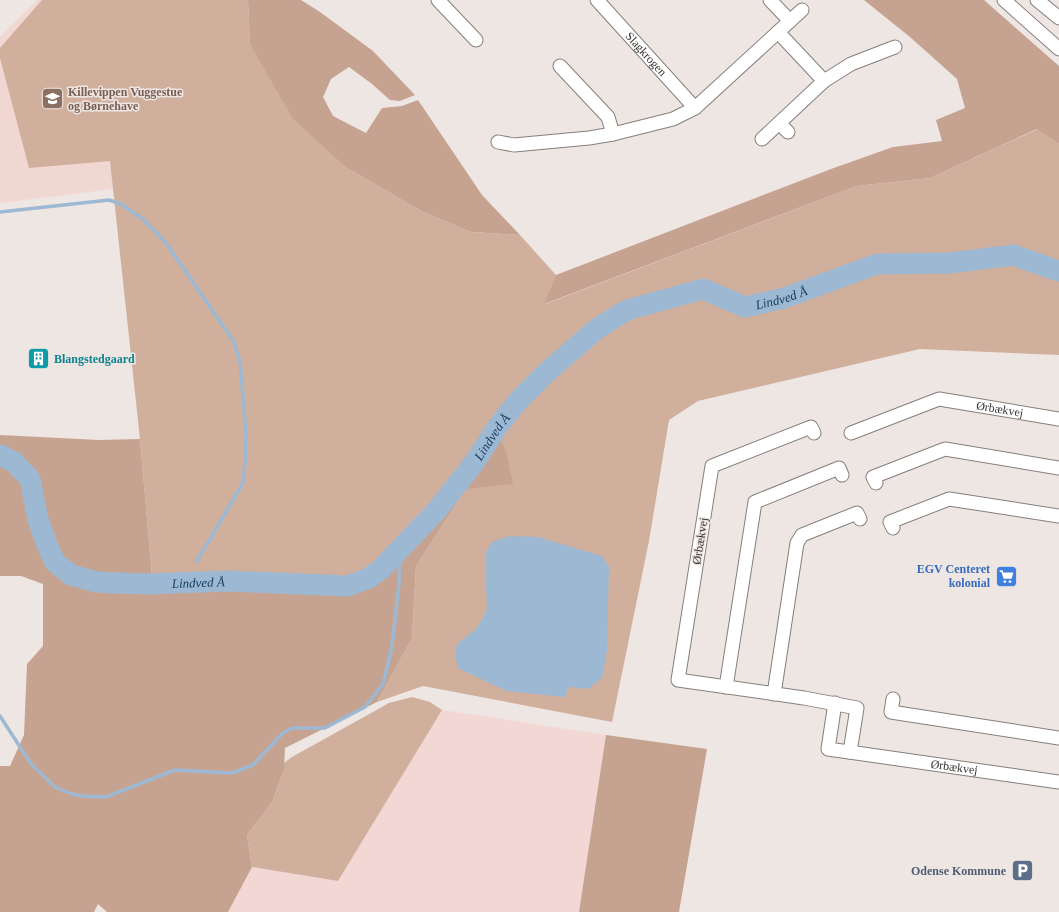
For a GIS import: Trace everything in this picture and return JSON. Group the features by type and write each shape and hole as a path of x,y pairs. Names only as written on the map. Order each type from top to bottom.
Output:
{"street":[{"name":"Slagkrogen","path":"597,0 695,108"},
{"path":"770,0 790,21"},
{"path":"1004,0 1059,49"},
{"path":"1037,0 1059,18"},
{"path":"441,1 476,40"},
{"path":"498,142 514,145 590,138 613,134 673,119 695,108 802,10"},
{"path":"778,32 824,81"},
{"path":"762,139 824,81 851,64 895,47"},
{"path":"560,66 608,117 613,134"},
{"path":"779,123 788,132"},
{"name":"Ørbækvej","path":"850,433 939,399 1059,419"},
{"name":"Ørbækvej","path":"814,433 812,426 712,466 678,680 835,703 856,708 850,752"},
{"path":"876,483 873,477 945,450 1059,468"},
{"path":"726,687 755,502 839,468 842,475"},
{"path":"893,528 890,522 949,499 1059,516"},
{"path":"774,694 797,543 802,535 857,513 860,519"},
{"path":"893,699 891,712 1059,738"},
{"name":"Ørbækvej","path":"835,703 828,749 1059,782"}],"shaded area":[{"name":"Killevippen Vuggestue og Børnehave","path":"37,0 96,0 113,189 0,203 0,37"},
{"path":"42,0 248,0 250,44 347,168 423,212 471,232 520,235 556,275 545,304 857,186 930,178 1038,129 1059,144 1059,355 920,349 698,401 669,420 649,541 612,722 423,686 377,702 412,638 416,566 466,489 452,481 383,561 334,583 269,572 152,575 140,439 110,161 29,168 0,58 0,48"},
{"path":"248,0 301,0 373,51 415,95 400,101 390,100 349,67 331,79 323,97 333,116 366,133 382,108 402,106 418,100 482,195 520,235 471,232 423,212 347,168 293,119 250,44"},
{"path":"864,0 984,0 1059,66 1059,144 1037,129 930,178 857,186 544,304 556,275 831,169 893,147 942,141 936,120 965,108 957,79 910,37"},
{"path":"495,428 506,451 513,484 466,489 416,566 412,638 377,702 285,748 284,770 272,802 247,835 252,867 228,912 107,912 98,904 94,912 0,912 0,766 10,766 24,735 27,664 43,646 43,584 21,576 0,576 0,435 99,440 140,439 152,575 269,572 334,583 383,561 452,481 474,444"},
{"path":"412,697 430,702 442,710 338,881 252,867 247,835 272,802 284,770 284,763 292,757 389,703"},
{"path":"442,710 606,735 579,912 228,912 252,867 338,881"},
{"path":"606,735 707,749 679,912 579,912"}],"water":[{"path":"510,536 538,537 602,556 609,567 607,651 602,678 588,689 569,687 565,697 506,691 458,668 455,655 457,644 476,629 487,610 485,560 487,549 494,541"}],"waterway":[{"path":"0,212 109,200 121,204 143,219 166,243 234,342 240,362 246,433 243,483 197,561"},
{"name":"Lindved Å","path":"0,455 14,462 30,479 38,519 46,542 55,562 71,575 97,582 117,583 147,584 228,581 347,586 369,578 381,569 437,510 474,463 498,426 519,400 548,371 598,328 627,310 703,289 745,307 784,298 877,264 950,263 1013,255 1059,271"},
{"path":"0,716 31,764 55,787 80,796 106,797 175,770 232,773 253,765 283,733 292,728 325,728 365,707 383,684 392,646 399,584 400,551"}],"place":[{"name":"Killevippen Vuggestue og Børnehave","path":"52,99"},
{"name":"Blangstedgaard","path":"38,359"},
{"name":"EGV Centeret kolonial","path":"1006,576"},
{"name":"Odense Kommune","path":"1022,871"}]}
